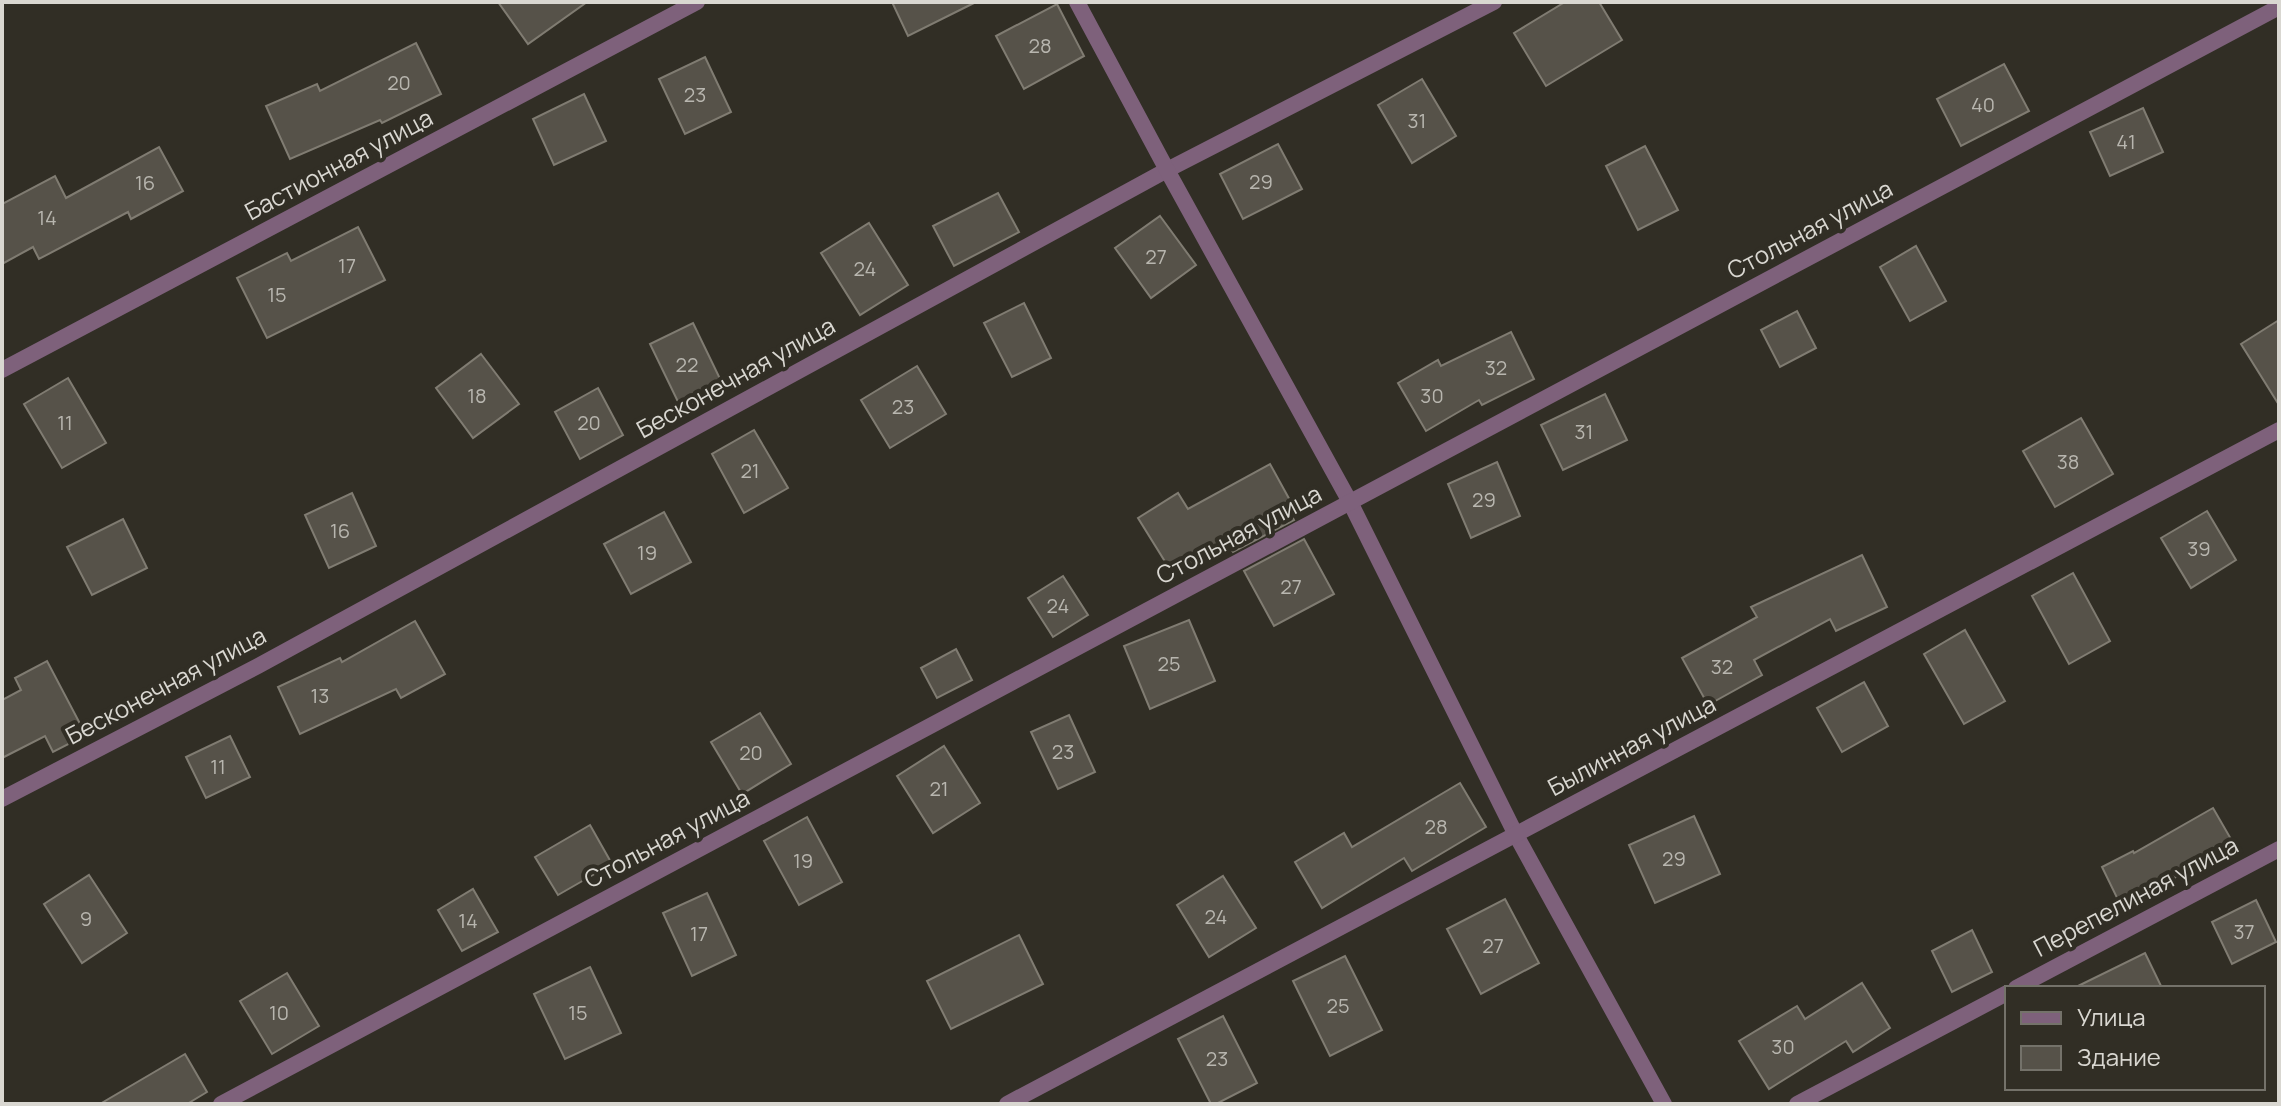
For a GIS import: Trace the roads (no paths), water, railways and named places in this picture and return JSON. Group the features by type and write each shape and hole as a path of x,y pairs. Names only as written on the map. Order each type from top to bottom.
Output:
{"street":[{"name":"Бастионная улица","path":"2,370 697,2"},
{"path":"1077,2 1350,502 1516,835 1664,1104"},
{"name":"Бесконечная улица","path":"2,799 258,666 1167,170 1494,2"},
{"name":"Стольная улица","path":"221,1104 2279,7"},
{"name":"Былинная улица","path":"1007,1104 2279,430"},
{"name":"Перепелиная улица","path":"2020,986 2279,849"},
{"path":"1797,1104 2005,994"}]}
